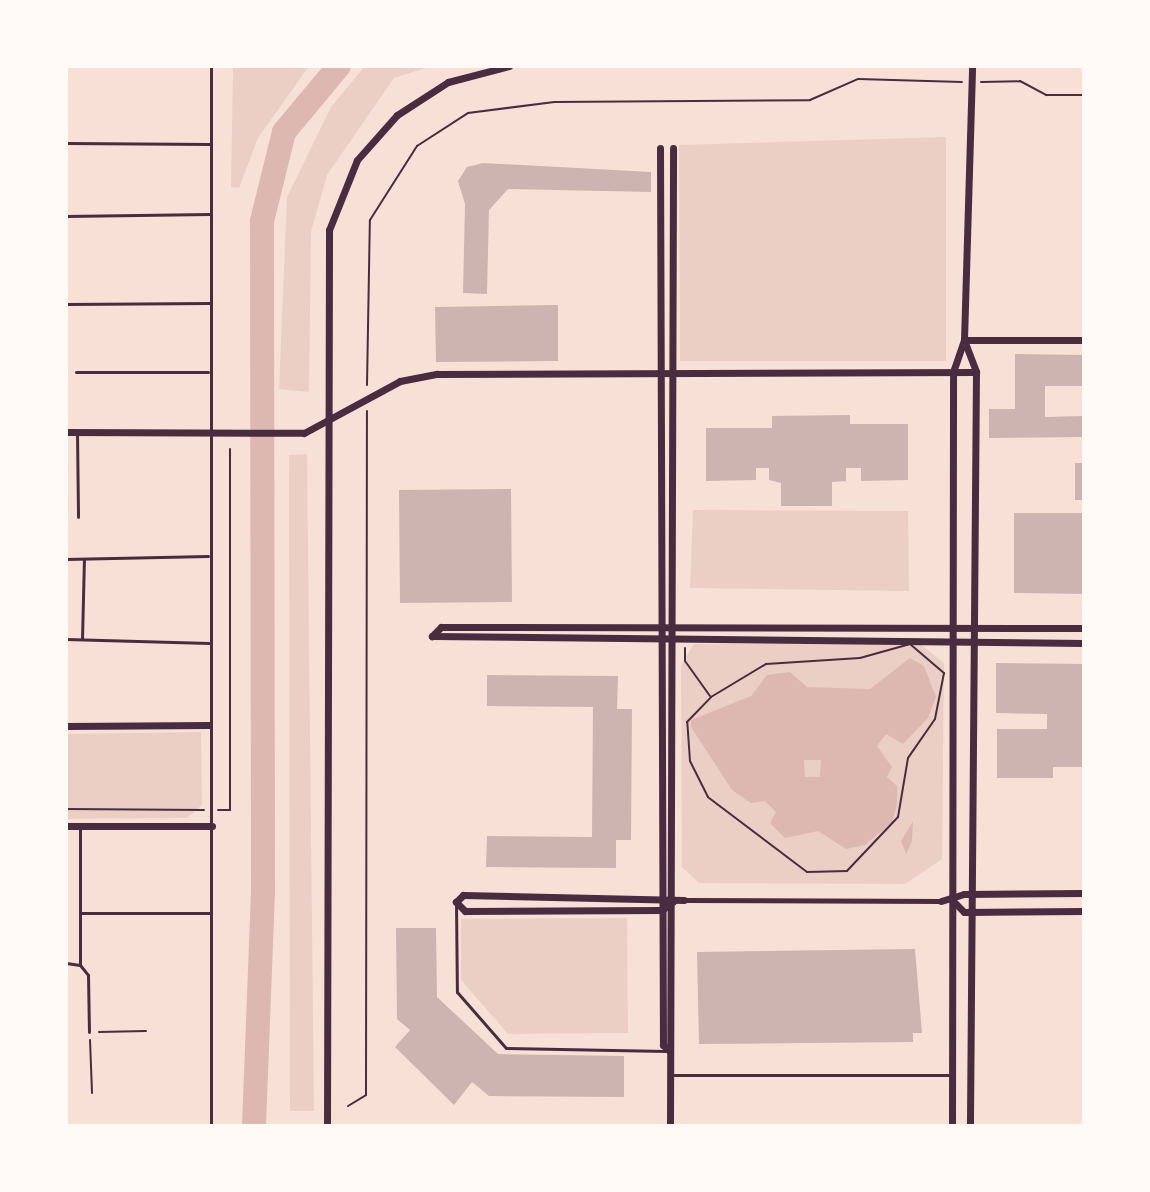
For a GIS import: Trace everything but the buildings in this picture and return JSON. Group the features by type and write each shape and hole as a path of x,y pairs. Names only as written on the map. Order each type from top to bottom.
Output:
{"street":[{"path":"327,1126 329,230 348,176 382,129 413,102 467,75 509,66"},
{"path":"952,1126 953,372 964,340 972,66"},
{"path":"660,148 663,1045 670,1051"},
{"path":"670,1126 670,1051 680,900 675,642 673,148"},
{"path":"964,340 1084,340"},
{"path":"964,340 976,372 970,1126"},
{"path":"66,432 286,433 329,424 400,381 437,374 674,376 976,372"},
{"path":"1084,628 441,627 432,636 661,642 1084,643"},
{"path":"66,726 209,725"},
{"path":"66,826 212,826"},
{"path":"954,902 974,894 1084,893"},
{"path":"680,900 662,910 465,911 456,902 463,895 662,894 680,900 941,901 954,902 974,912 1084,911"}],"lane":[{"path":"211,66 208,556 212,826 211,1126"},
{"path":"66,143 210,144"},
{"path":"66,216 210,214"},
{"path":"66,304 210,303"},
{"path":"76,372 210,372"},
{"path":"77,432 78,517"},
{"path":"66,559 208,556"},
{"path":"82,639 84,559"},
{"path":"66,639 209,643"},
{"path":"80,826 80,965 88,975 89,1032"},
{"path":"456,902 457,992 506,1048 670,1051"},
{"path":"80,913 211,913"},
{"path":"66,963 80,965"},
{"path":"670,1075 953,1075"}],"path":[{"path":"348,1106 366,1095 370,220 399,167 441,128 495,107 810,100 858,79 942,80"},
{"path":"996,81 1020,81 1046,95 1084,95"},
{"path":"691,642 685,661 711,697"},
{"path":"900,644 944,673 935,719 908,758 898,817 847,871 807,872 708,797 690,761 687,722 711,697 766,664 860,658 900,644"},
{"path":"92,1093 89,1032 146,1031"}],"shaded area":[{"path":"233,66 309,66 258,138 239,188 231,187"},
{"path":"365,66 432,66 394,78 327,175 311,232 309,392 279,389 287,197 331,107"},
{"path":"946,137 946,361 680,361 679,145"},
{"path":"307,454 314,1111 290,1111 289,455"},
{"path":"693,510 908,511 909,591 690,588"},
{"path":"919,643 944,663 942,859 905,884 699,883 682,867 681,665 694,644"},
{"path":"910,658 924,666 936,697 928,718 903,744 886,734 877,746 892,767 887,777 897,786 897,805 892,822 865,845 846,849 818,831 785,838 770,823 776,812 765,801 751,803 732,790 691,727 691,720 751,696 767,675 790,672 807,687 870,689","holes":["804,760 821,760 820,777 805,777"]},
{"path":"201,732 202,805 187,818 66,819 66,734"},
{"path":"913,821 912,841 906,854 901,841"},
{"path":"627,918 628,1033 508,1034 461,980 461,919"}],"waterway":[{"path":"254,1126 263,891 262,221 284,132 339,66"}]}
